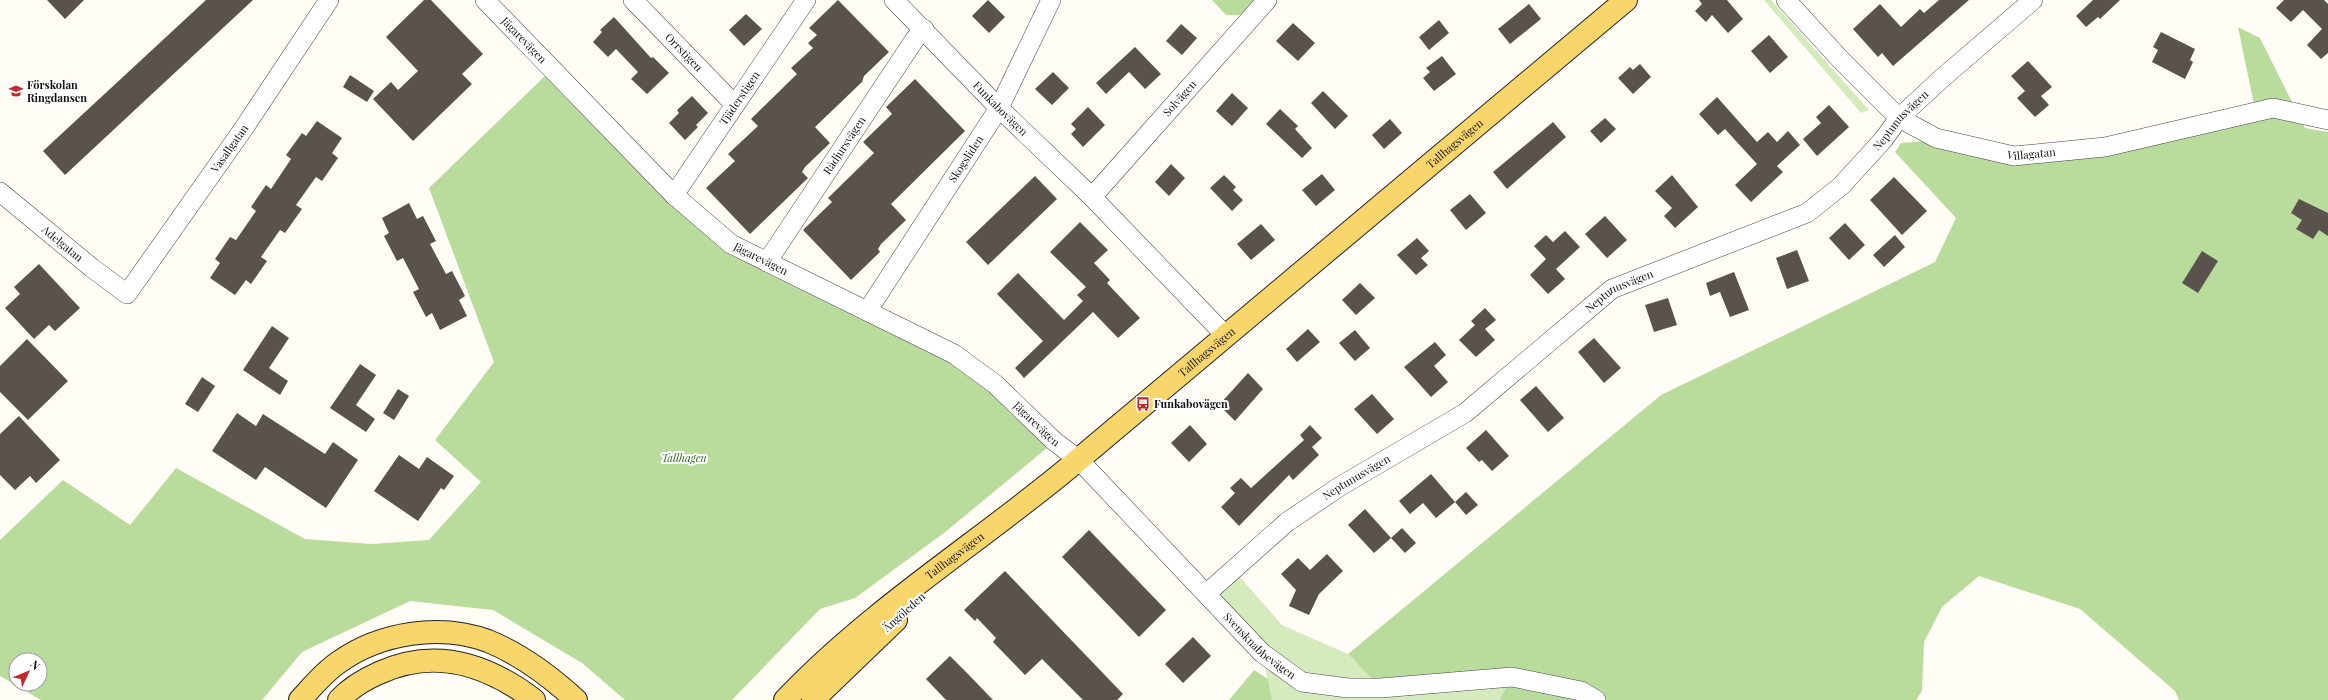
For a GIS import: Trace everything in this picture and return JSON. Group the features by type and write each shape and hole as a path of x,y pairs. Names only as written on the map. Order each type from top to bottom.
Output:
{"main road":[{"name":"Tallhagsvägen","path":"996,526 1079,460 1225,335 1626,0"},
{"name":"Ängöleden","path":"794,697 870,643 996,526"},
{"path":"300,700 338,662 359,649 382,640 407,634 432,632 487,641 499,646 537,669 576,700"},
{"path":"339,700 363,680 391,667 405,662 428,660 468,664 513,685 534,700"}],"street":[{"name":"Vasallgatan","path":"126,294 244,128 329,0"},
{"name":"Jägarevägen","path":"485,0 674,195 731,244 868,310 954,354 995,384 1054,441 1079,460"},
{"name":"Orrstigen","path":"633,0 735,105"},
{"name":"Tjäderstigen","path":"674,195 806,0"},
{"name":"Funkabovägen","path":"894,0 924,29 999,108 1092,197 1225,335"},
{"name":"Skogsliden","path":"868,310 999,108 1051,0"},
{"name":"Solvägen","path":"1092,197 1267,0"},
{"name":"Villagatan","path":"1786,0 1840,59 1899,118 1936,138 2014,156 2105,147 2273,108 2328,120"},
{"name":"Neptunusvägen","path":"1206,594 1287,522 1339,487 1465,413 1612,289 1806,213 1841,186 1883,140 1899,118 1941,79 2033,0"},
{"name":"Rådjursvägen","path":"767,262 914,39 924,29"},
{"name":"Adelgatan","path":"0,192 126,294"},
{"name":"Svensknabbevägen","path":"1079,460 1262,653 1302,682 1348,688 1368,688 1512,677 1582,691 1596,700"}],"green space":[{"path":"1212,0 1254,0 1240,15 1226,15"},
{"path":"1764,0 1771,0 1869,110 1861,113"},
{"path":"2238,27 2260,38 2305,128 2328,132 2328,700 2179,700 2175,691 2080,609 1979,576 1942,607 1924,642 1922,691 1916,700 1499,700 1512,677 1381,688 1348,654 1661,395 1935,262 1956,218 1895,152 1901,143 1928,141 2013,163 2117,154 2257,119"},
{"name":"Tallhagen","path":"545,76 670,204 726,253 947,361 988,391 1047,448 944,533 855,598 820,609 732,700 625,700 582,663 493,610 410,601 302,652 262,700 41,700 27,692 48,692 48,652 8,652 8,681 0,676 0,540 63,480 130,525 176,468 305,539 371,544 429,540 481,482 435,440 494,362 429,188"},
{"path":"1233,569 1282,625 1348,654 1381,688 1512,677 1499,700 1272,700 1262,653 1206,594"},
{"path":"1254,670 1268,679 1272,700 1229,700"}],"building":[{"path":"47,0 84,0 65,19"},
{"path":"206,0 253,0 65,175 43,151"},
{"path":"424,0 431,0 483,54 462,74 472,84 413,141 373,99 391,82 398,90 418,71 386,37"},
{"path":"838,0 889,52 864,76 862,82 815,127 830,143 805,167 802,172 808,178 750,234 706,188 735,161 728,154 758,126 751,119 797,74 791,68 813,48 808,43 817,35 809,28"},
{"path":"988,0 1005,17 989,33 972,16"},
{"path":"1699,0 1727,0 1743,19 1728,33 1712,15 1706,22 1695,11 1702,4"},
{"path":"1939,0 1969,0 1893,66 1882,53 1878,57 1853,29 1880,4 1901,27 1920,9 1924,13"},
{"path":"2093,0 2120,0 2100,19 2098,17 2086,27 2076,16"},
{"path":"2284,0 2324,0 2328,4 2328,53 2321,59 2307,45 2322,29 2303,10 2291,22 2276,8"},
{"path":"1529,4 1541,19 1510,44 1498,29"},
{"path":"746,14 762,29 744,46 729,30"},
{"path":"614,17 651,58 653,57 669,73 647,94 631,79 638,72 616,49 608,57 593,42 602,32 600,30"},
{"path":"1439,20 1449,33 1429,50 1419,37"},
{"path":"1293,23 1315,43 1298,61 1276,41"},
{"path":"1181,24 1197,38 1182,55 1166,41"},
{"path":"2161,32 2195,49 2190,60 2193,62 2185,79 2152,62 2158,50 2153,47"},
{"path":"1769,35 1788,57 1770,73 1751,51"},
{"path":"1135,47 1161,74 1145,89 1129,72 1106,94 1096,83"},
{"path":"1442,56 1456,74 1434,91 1423,78 1430,72 1426,68"},
{"path":"2028,61 2052,87 2041,96 2049,105 2035,117 2017,98 2025,91 2011,76"},
{"path":"1640,64 1651,77 1633,94 1618,78 1630,67 1633,70"},
{"path":"1053,72 1069,88 1052,105 1035,89"},
{"path":"350,75 374,91 367,102 343,87"},
{"path":"915,79 965,131 891,204 906,220 881,244 878,249 880,252 851,280 803,230 832,202 828,198 874,153 863,142 892,114 886,107"},
{"path":"1323,91 1348,116 1335,129 1311,103"},
{"path":"1232,93 1248,108 1232,126 1216,111"},
{"path":"692,96 708,113 696,125 698,127 685,140 669,123 679,113 677,110"},
{"path":"1717,97 1757,142 1768,132 1777,142 1788,131 1800,145 1777,166 1783,172 1751,202 1735,185 1757,164 1725,129 1718,135 1699,114"},
{"path":"1829,105 1849,127 1817,156 1803,139 1821,123 1816,117"},
{"path":"1088,107 1105,125 1083,147 1071,134 1076,129 1071,124"},
{"path":"1280,109 1298,126 1295,129 1312,148 1302,158 1266,124"},
{"path":"1605,118 1616,129 1601,143 1590,131"},
{"path":"1390,119 1402,133 1384,149 1372,135"},
{"path":"317,121 342,138 332,153 338,158 322,181 316,177 296,205 302,209 285,233 280,230 261,257 267,261 251,284 246,280 235,295 210,278 220,263 215,259 230,237 236,240 256,211 251,207 266,185 271,189 291,159 286,155 302,133 306,136"},
{"path":"1553,122 1566,137 1507,189 1493,172"},
{"path":"1171,164 1185,178 1169,196 1155,182"},
{"path":"1322,174 1335,190 1316,206 1302,190"},
{"path":"1224,175 1236,187 1233,190 1243,200 1232,211 1210,188"},
{"path":"1672,175 1698,207 1675,228 1664,216 1672,208 1655,191"},
{"path":"1035,176 1057,199 988,265 966,242"},
{"path":"1894,177 1927,211 1902,235 1870,200"},
{"path":"1470,194 1486,213 1466,230 1450,210"},
{"path":"2299,199 2328,213 2328,236 2319,230 2313,239 2296,229 2302,220 2291,213"},
{"path":"409,203 417,219 423,216 436,241 430,244 446,274 452,271 465,296 459,300 467,316 440,330 432,313 426,317 413,292 419,289 403,258 397,261 384,236 389,233 382,218"},
{"path":"1605,216 1627,240 1607,258 1585,234"},
{"path":"1080,222 1108,250 1094,263 1110,280 1107,283 1140,318 1118,338 1093,312 1024,378 1015,368 1043,341 997,294 1018,273 1064,320 1083,301 1077,295 1086,287 1050,252"},
{"path":"1845,223 1865,245 1849,260 1829,238"},
{"path":"1261,224 1275,240 1251,260 1237,244"},
{"path":"1565,231 1580,247 1556,269 1565,279 1548,294 1530,275 1546,259 1534,246 1546,235 1553,242"},
{"path":"1895,235 1905,247 1884,267 1873,255"},
{"path":"1417,238 1429,251 1421,258 1428,265 1416,275 1397,255"},
{"path":"1797,250 1809,281 1787,289 1776,258"},
{"path":"2202,251 2218,261 2198,293 2182,283"},
{"path":"39,264 80,308 55,331 49,325 34,339 5,308 20,294 14,287"},
{"path":"1734,272 1749,310 1730,317 1720,292 1710,296 1706,283"},
{"path":"1360,283 1375,298 1356,315 1342,300"},
{"path":"1668,298 1677,325 1654,332 1645,305"},
{"path":"1485,308 1496,320 1485,329 1495,340 1476,357 1459,340 1475,325 1471,321"},
{"path":"272,326 289,338 269,368 288,381 280,395 243,370"},
{"path":"1308,329 1320,342 1297,362 1286,349"},
{"path":"1355,330 1370,348 1355,361 1339,343"},
{"path":"1594,338 1621,368 1604,383 1578,352"},
{"path":"27,339 68,381 28,420 0,392 0,366"},
{"path":"1435,342 1446,355 1434,366 1448,382 1431,397 1404,367"},
{"path":"360,364 376,375 356,405 375,419 366,432 330,408"},
{"path":"1248,373 1263,389 1235,421 1219,405"},
{"path":"202,377 215,386 198,412 185,404"},
{"path":"1536,386 1564,418 1548,432 1520,400"},
{"path":"398,389 409,396 394,420 383,413"},
{"path":"1372,394 1394,419 1377,434 1354,409"},
{"path":"237,413 256,426 263,414 325,454 333,442 358,460 326,508 265,467 256,480 212,451"},
{"path":"19,416 60,460 36,483 30,476 15,490 0,475 0,434"},
{"path":"1190,425 1207,444 1189,462 1171,443"},
{"path":"1310,425 1322,438 1312,447 1319,455 1293,480 1289,475 1239,526 1221,507 1235,493 1230,488 1241,478 1251,488 1304,440 1300,435"},
{"path":"1486,430 1509,456 1492,471 1482,460 1479,462 1466,448"},
{"path":"399,455 419,469 427,457 454,476 444,490 441,488 418,521 374,491"},
{"path":"1431,474 1455,502 1436,518 1423,503 1410,514 1399,501"},
{"path":"1466,492 1478,505 1466,515 1455,502"},
{"path":"1365,509 1391,538 1374,553 1348,525"},
{"path":"1402,528 1416,543 1405,553 1391,538"},
{"path":"1089,530 1166,610 1139,637 1062,557"},
{"path":"1327,554 1343,571 1319,594 1309,615 1289,606 1296,590 1281,574 1298,558 1310,570"},
{"path":"1005,571 1123,694 1117,700 1083,700 1042,659 1025,675 993,642 996,638 977,618 975,621 964,610"},
{"path":"1193,637 1211,656 1183,683 1165,664"},
{"path":"950,656 993,700 946,700 926,679"}],"place":[{"name":"Förskolan Ringdansen","path":"16,91"},
{"name":"Funkabovägen","path":"1143,404"}]}
